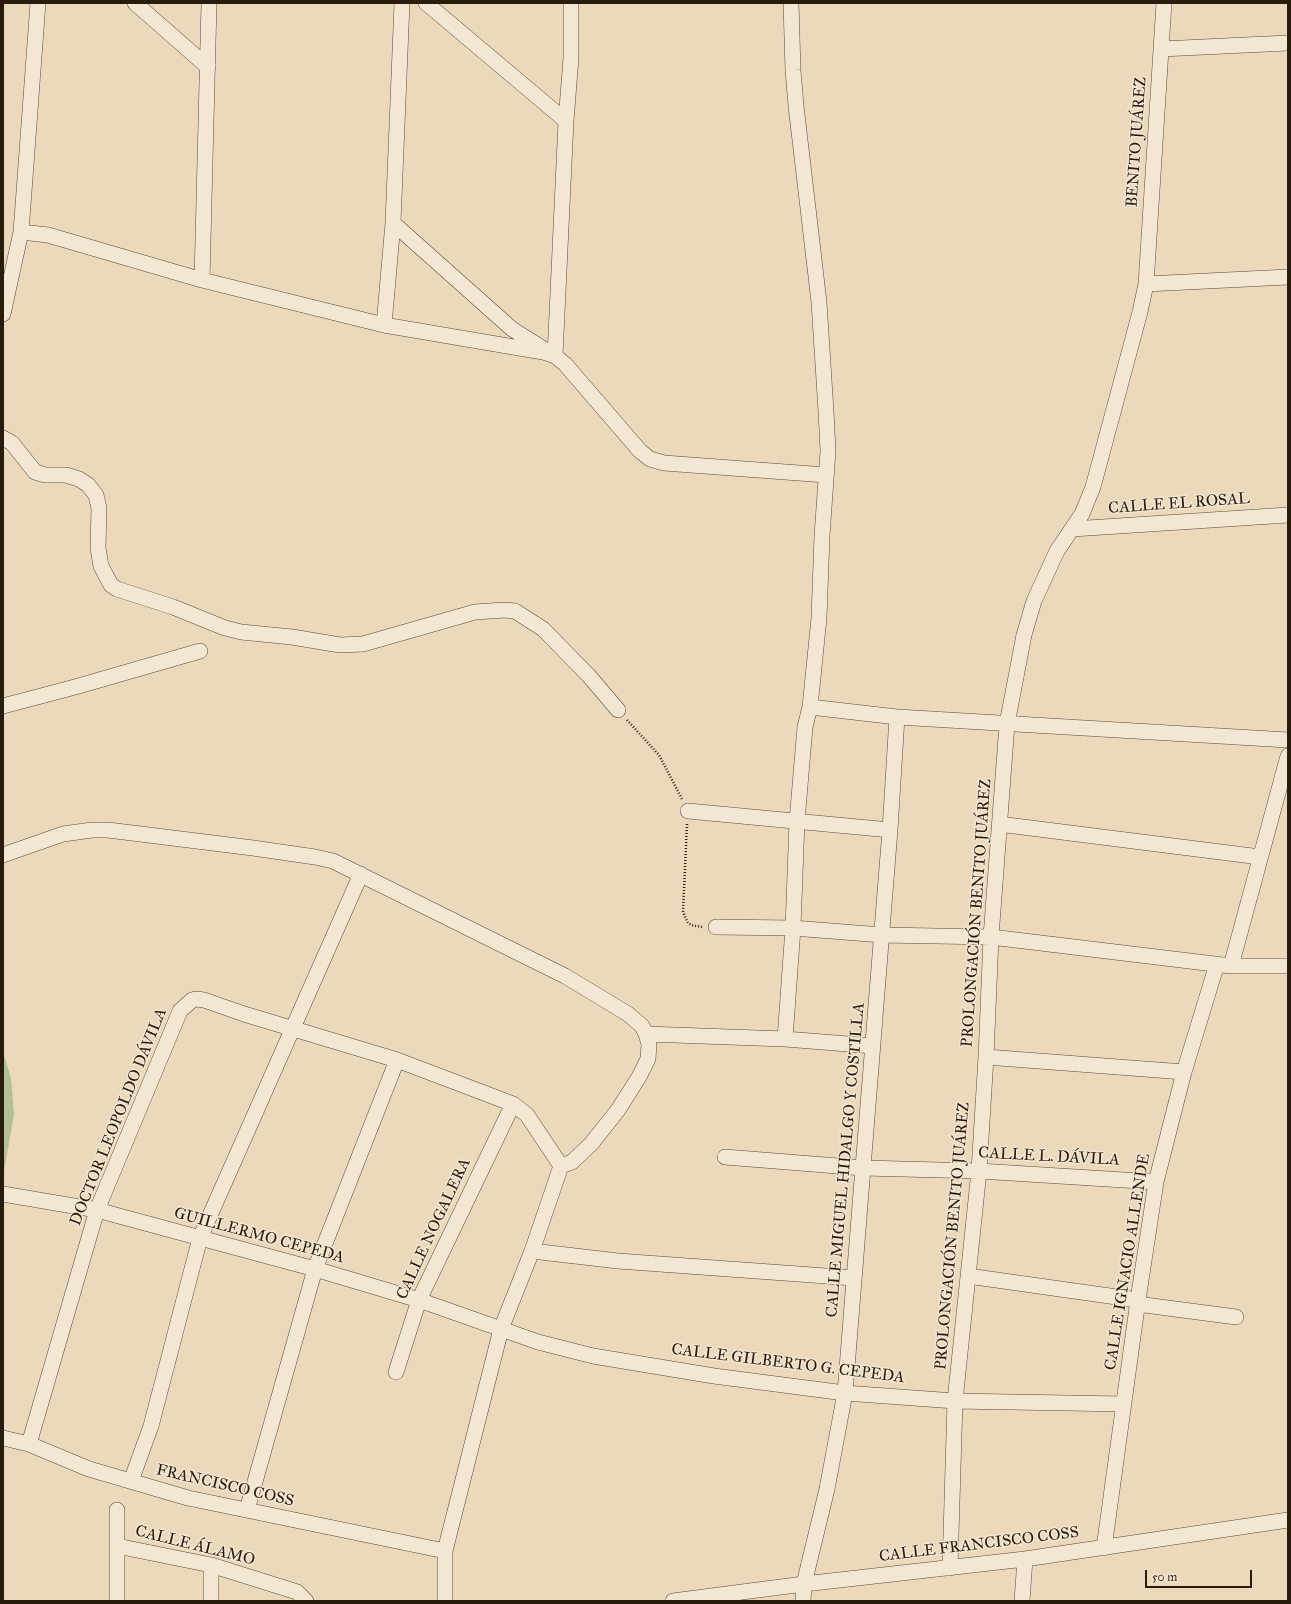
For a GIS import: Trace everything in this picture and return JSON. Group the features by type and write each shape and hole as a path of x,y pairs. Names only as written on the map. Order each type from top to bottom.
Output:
{"street":[{"path":"3,314 21,232 38,3"},
{"path":"135,3 208,67"},
{"path":"202,280 209,3"},
{"path":"384,324 393,223 402,3"},
{"path":"426,3 566,121"},
{"path":"555,356 566,121 571,58 571,3"},
{"path":"785,1039 794,928 797,821 805,727 810,707 819,618 822,536 828,452 820,310 796,106 793,70 791,3"},
{"name":"BENITO JUÁREZ","path":"1146,284 1164,3"},
{"path":"1162,50 1288,43"},
{"path":"393,223 512,329 565,364 640,451 650,459 664,463 826,475"},
{"path":"21,232 48,235 90,246 202,280 384,324 544,352 555,356"},
{"path":"1146,284 1288,277"},
{"name":"PROLONGACIÓN BENITO JUÁREZ","path":"950,1568 955,1401 979,1171 991,937 1007,724 1024,635 1034,601 1057,551 1082,514 1093,487 1140,312 1146,284"},
{"path":"3,438 12,443 35,472 45,475 66,475 78,479 88,485 96,495 99,508 98,548 101,566 111,585 117,589 173,607 225,628 241,632 292,637 340,645 363,644 475,612 504,610 516,611 543,629 589,676 618,710"},
{"name":"CALLE EL ROSAL","path":"1072,529 1288,515"},
{"path":"3,706 200,651"},
{"path":"810,707 896,717 1288,740"},
{"name":"CALLE MIGUEL HIDALGO Y COSTILLA","path":"803,1601 804,1584 827,1489 845,1393 890,830 896,717"},
{"name":"CALLE IGNACIO ALLENDE","path":"1104,1548 1123,1404 1156,1182 1184,1072 1224,965 1260,857 1288,756"},
{"path":"688,811 890,830"},
{"path":"1000,824 1260,857"},
{"path":"3,856 63,834 92,830 108,830 261,849 333,861 565,976 628,1014 642,1026 649,1044 648,1059 639,1077 618,1110 591,1144 572,1162 561,1166 532,1251 501,1329 445,1551 445,1601"},
{"path":"131,1481 151,1426 200,1238 361,874"},
{"path":"716,927 794,928 882,935 991,937 1224,965 1288,966"},
{"name":"DOCTOR LEOPOLDO DÁVILA","path":"29,1444 97,1210 180,1010 188,1003 196,999 204,1000 244,1014 397,1060 513,1104 527,1115 561,1166"},
{"path":"646,1034 785,1039 873,1046"},
{"path":"986,1057 1184,1072"},
{"path":"247,1510 315,1269 397,1060"},
{"name":"CALLE NOGALERA","path":"396,1372 419,1300 513,1104"},
{"name":"CALLE L. DÁVILA","path":"725,1157 863,1168 979,1171 1156,1182"},
{"name":"GUILLERMO CEPEDA","path":"3,1194 97,1210 315,1269 419,1300 501,1329"},
{"path":"532,1251 618,1261 854,1278"},
{"path":"968,1276 1236,1317"},
{"name":"CALLE GILBERTO G. CEPEDA","path":"501,1329 538,1342 593,1356 714,1376 845,1393 955,1401 1123,1404"},
{"name":"FRANCISCO COSS","path":"3,1438 29,1444 89,1469 188,1498 445,1551"},
{"name":"CALLE ÁLAMO","path":"117,1510 117,1601"},
{"name":"CALLE FRANCISCO COSS","path":"673,1601 700,1600 804,1584 1025,1559 1288,1520"},
{"name":"CALLE ÁLAMO","path":"117,1546 211,1565 297,1592 306,1601"},
{"path":"1022,1601 1025,1559"},
{"path":"210,1601 211,1565"}],"path":[{"path":"618,710 659,755 688,811 683,912 685,919 691,925 716,927"}],"green space":[{"path":"3,1027 4,1055 11,1078 14,1114 3,1177"}]}
